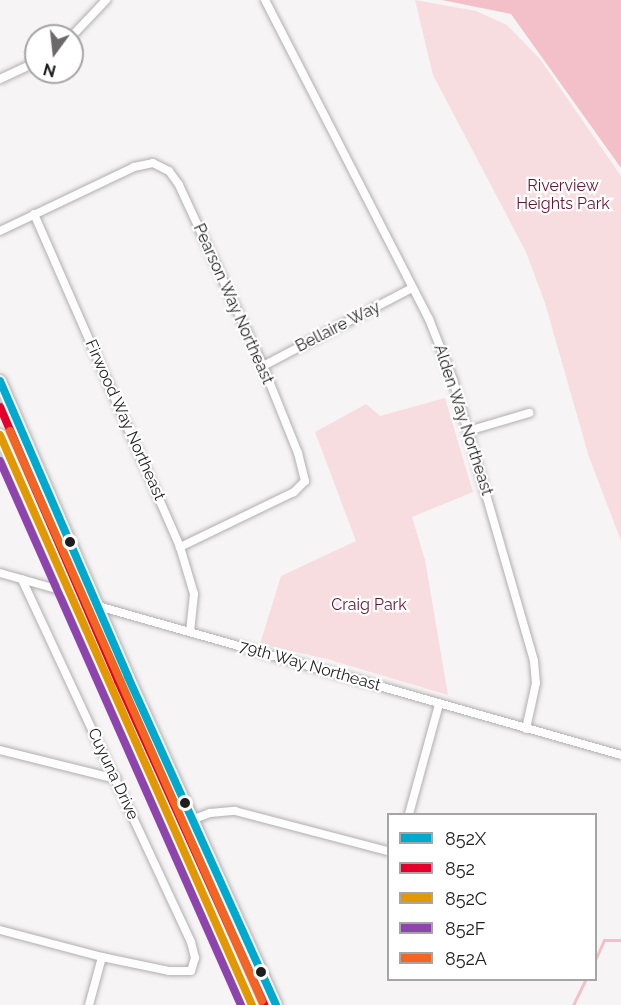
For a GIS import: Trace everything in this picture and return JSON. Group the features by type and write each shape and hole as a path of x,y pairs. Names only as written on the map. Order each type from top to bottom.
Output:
{"main road":[{"path":"0,381 276,1005"},
{"path":"0,435 252,1005"}],"street":[{"path":"83,24 106,0"},
{"name":"Alden Way Northeast","path":"266,0 442,352 468,431 534,661 536,683 526,729"},
{"path":"0,79 24,68"},
{"name":"Pearson Way Northeast","path":"0,231 134,167 153,163 169,171 179,185 263,366 298,453 305,481 294,492 180,547"},
{"name":"Firwood Way Northeast","path":"34,214 180,547 194,594 190,630"},
{"name":"Bellaire Way","path":"263,366 412,288"},
{"path":"468,431 529,413"},
{"name":"79th Way Northeast","path":"0,573 70,593 98,606 190,630 621,755"},
{"name":"Cuyuna Drive","path":"21,579 191,942 195,958 191,970 169,971 102,957"},
{"path":"410,813 439,704"},
{"path":"0,750 116,779"},
{"path":"194,819 210,813 235,812 387,851"},
{"path":"0,930 102,957 89,1005"}],"green space":[{"name":"Riverview Heights Park","path":"415,0 476,11 507,25 540,59 621,176 621,541 589,457 545,303 526,252 433,75"},
{"name":"Craig Park","path":"445,398 473,492 412,517 425,560 448,695 327,659 260,644 281,576 356,541 315,432 366,404 380,416"}],"shaded area":[{"path":"442,0 621,0 621,168 511,14"}],"waterway":[{"path":"597,956 604,940 621,940"},
{"path":"573,1005 585,981"}],"transit line":[{"name":"852X","path":"0,381 128,677 276,1005"},
{"name":"852","path":"0,407 118,681 264,1005"},
{"name":"852A","path":"10,431 262,1001"},
{"name":"852C","path":"0,435 252,1005"},
{"name":"852F","path":"0,461 241,1005"}]}
